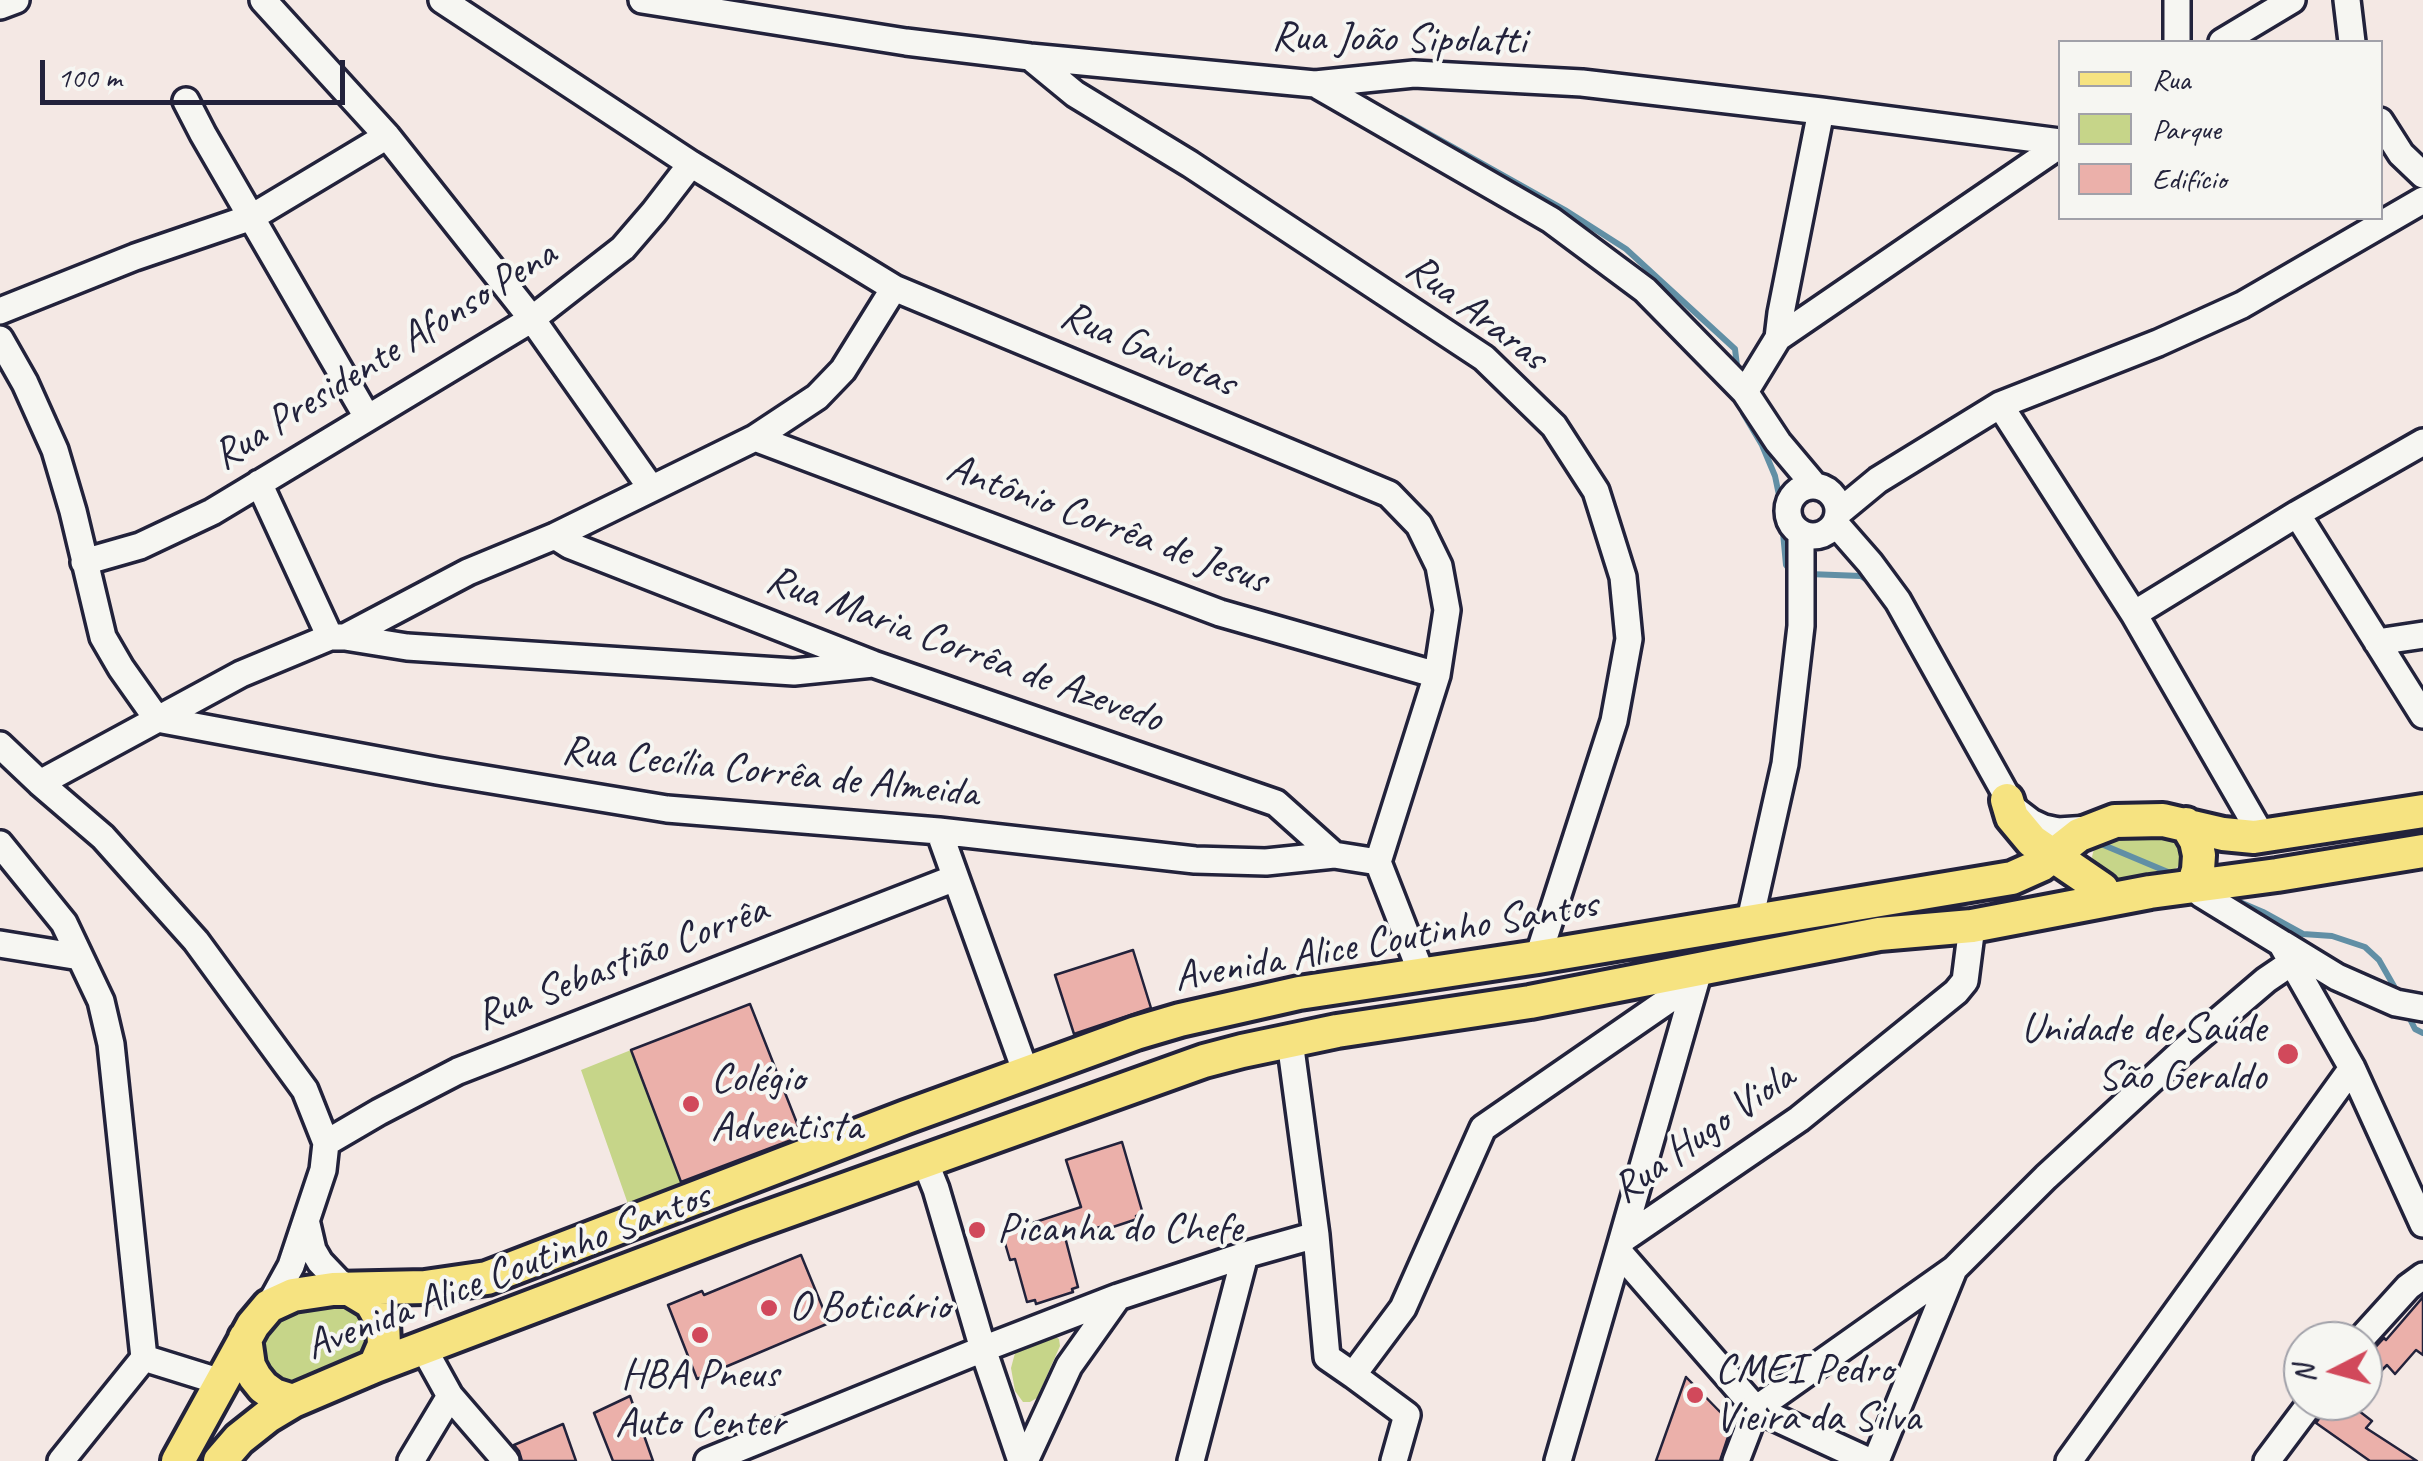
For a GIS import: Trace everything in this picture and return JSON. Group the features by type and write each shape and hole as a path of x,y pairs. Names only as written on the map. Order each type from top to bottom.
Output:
{"main road":[{"name":"Avenida Alice Coutinho Santos","path":"178,1461 245,1338 269,1306 315,1290 426,1288 487,1278 1136,1033 1299,993 2012,878 2032,870 2092,828 2127,819 2162,820 2222,834 2262,836 2423,810"},
{"path":"2012,812 2032,840 2105,894"},
{"path":"2012,812 2022,854 2012,878"},
{"path":"2186,824 2199,851 2192,886"},
{"path":"2092,828 2086,836 2084,854 2090,872 2105,894"},
{"name":"Avenida Alice Coutinho Santos","path":"220,1461 238,1439 284,1398 924,1160 1204,1061 1390,1022 1697,975 1880,934 1972,926 2105,894 2192,886 2423,850"},
{"path":"351,1290 362,1295 424,1349"},
{"path":"375,1366 384,1346 383,1322 378,1312"},
{"path":"245,1338 255,1378 263,1388 284,1398"},
{"path":"221,1382 246,1392 284,1398"}],"street":[{"path":"0,6 16,0"},
{"path":"264,0 387,136 532,319 651,488"},
{"name":"Rua Gaivotas","path":"442,0 691,164 894,288 1389,494 1420,525 1439,566 1446,610 1436,675 1378,862"},
{"name":"Rua João Sipolatti","path":"642,0 1030,58 1315,84 1414,74 1563,82 1820,110 2058,144"},
{"path":"2176,40 2177,0"},
{"path":"2225,40 2292,0"},
{"path":"2347,0 2352,40"},
{"name":"Rua Araras","path":"1030,58 1075,94 1190,164 1484,358 1554,426 1596,491 1624,577 1629,639 1614,721 1538,957"},
{"path":"1315,84 1551,220 1645,290 1744,392 1778,442 1832,495 1836,518 1898,601 2012,812 2058,831 2092,828"},
{"path":"186,100 367,417"},
{"path":"1778,338 1820,110"},
{"path":"2383,126 2402,154 2423,175"},
{"path":"0,310 134,256 252,218 387,136"},
{"path":"1744,392 1778,338 2058,145"},
{"name":"Rua Presidente Afonso Pena","path":"84,562 140,546 212,512 532,319 623,248 691,164"},
{"path":"1778,442 1789,518 1801,533 1820,535 1878,480 2000,405 2158,343 2242,304 2423,200"},
{"path":"40,783 241,674 338,637 754,438 816,397 843,370 894,288"},
{"path":"0,338 56,450 103,636 157,719"},
{"path":"2000,405 2134,614 2262,836"},
{"name":"Antônio Corrêa de Jesus","path":"754,438 1220,613 1436,675"},
{"path":"2134,614 2421,444"},
{"path":"1788,508 1797,491 1878,480"},
{"path":"259,483 338,637"},
{"path":"2297,514 2423,715"},
{"path":"1750,920 1785,764 1801,626 1801,533"},
{"name":"Rua Maria Corrêa de Azevedo","path":"554,536 873,664 1276,803 1334,855"},
{"path":"2377,642 2423,635"},
{"path":"338,637 407,647 794,672 873,664"},
{"name":"Rua Cecília Corrêa de Almeida","path":"157,719 667,809 938,831 1195,860 1266,862 1334,855 1378,862"},
{"path":"0,745 103,837 196,941 305,1090 326,1143 323,1170 291,1266 269,1306"},
{"path":"938,831 1026,1072"},
{"path":"0,844 64,923 100,1002 111,1044 144,1358 61,1461"},
{"path":"1378,862 1422,975"},
{"name":"Rua Sebastião Corrêa","path":"326,1143 458,1071 955,878"},
{"path":"2192,886 2286,953 2396,1002 2423,1008"},
{"name":"Rua Hugo Viola","path":"1558,1461 1620,1246 1799,1119 1956,992 1965,981 1972,926"},
{"path":"0,944 80,957"},
{"path":"2286,953 2352,1068 2423,1224"},
{"path":"1736,1461 1756,1408 1954,1269 2046,1177 2266,980 2286,953"},
{"path":"1697,975 1620,1246 1756,1408 1872,1461 1954,1269"},
{"path":"1353,1375 1403,1308 1483,1128 1697,975"},
{"path":"1290,1041 1316,1235 1326,1357 1407,1415 1394,1461"},
{"path":"2070,1461 2352,1068"},
{"path":"924,1160 983,1349 1023,1461"},
{"path":"307,1224 320,1262 351,1290"},
{"path":"708,1461 1118,1296 1316,1235"},
{"path":"1191,1461 1245,1255"},
{"path":"2377,1321 2423,1276"},
{"path":"1023,1461 1068,1366 1118,1296"},
{"path":"424,1349 450,1396 506,1461"},
{"path":"144,1358 221,1382"},
{"path":"411,1461 450,1396"},
{"path":"2267,1461 2297,1421"}],"green space":[{"path":"2176,834 2185,858 2169,874 2115,885 2098,871 2092,857 2095,844 2106,836"},
{"path":"631,1050 682,1185 628,1204 581,1070"},
{"path":"351,1304 371,1318 369,1352 326,1378 286,1385 278,1382 264,1364 261,1352 262,1339 273,1320 291,1307"},
{"path":"1053,1335 1060,1346 1037,1398 1023,1402 1015,1391 1011,1368 1015,1353 1020,1347"}],"building":[{"path":"1133,950 1151,1008 1074,1034 1055,975"},
{"name":"Colégio Adventista","path":"750,1004 802,1136 681,1182 631,1050"},
{"path":"1122,1142 1143,1214 1101,1231 1100,1227 1065,1237 1078,1287 1036,1304 1035,1300 1027,1302 1015,1259 1010,1260 1002,1233 1081,1207 1066,1160"},
{"name":"O Boticário","path":"801,1255 829,1323 697,1379 668,1305 702,1291 704,1295"},
{"path":"2423,1297 2423,1355 2416,1350 2395,1374 2387,1365 2383,1369 2383,1339"},
{"name":"CMEI Pedro Vieira da Silva","path":"1686,1377 1726,1418 1723,1428 1730,1431 1720,1461 1656,1461"},
{"path":"630,1396 653,1461 613,1461 594,1413"},
{"path":"2372,1421 2366,1428 2417,1461 2370,1461 2316,1423"},
{"path":"563,1424 576,1461 522,1461 514,1445"}],"waterway":[{"path":"1401,118 1565,210 1626,249 1735,349 1738,374"},
{"path":"1743,406 1775,476 1786,565 1792,573"},
{"path":"1809,574 1861,576 1870,582"},
{"path":"2094,841 2175,875"},
{"path":"2228,897 2303,934 2332,936 2365,947 2379,960 2399,995"},
{"path":"2406,1011 2415,1029 2423,1033"}],"place":[{"name":"Unidade de Saúde São Geraldo","path":"2288,1054"},
{"name":"Colégio Adventista","path":"691,1104"},
{"name":"Picanha do Chefe","path":"977,1230"},
{"name":"O Boticário","path":"769,1308"},
{"name":"HBA Pneus Auto Center","path":"700,1335"},
{"name":"CMEI Pedro Vieira da Silva","path":"1695,1395"}]}
